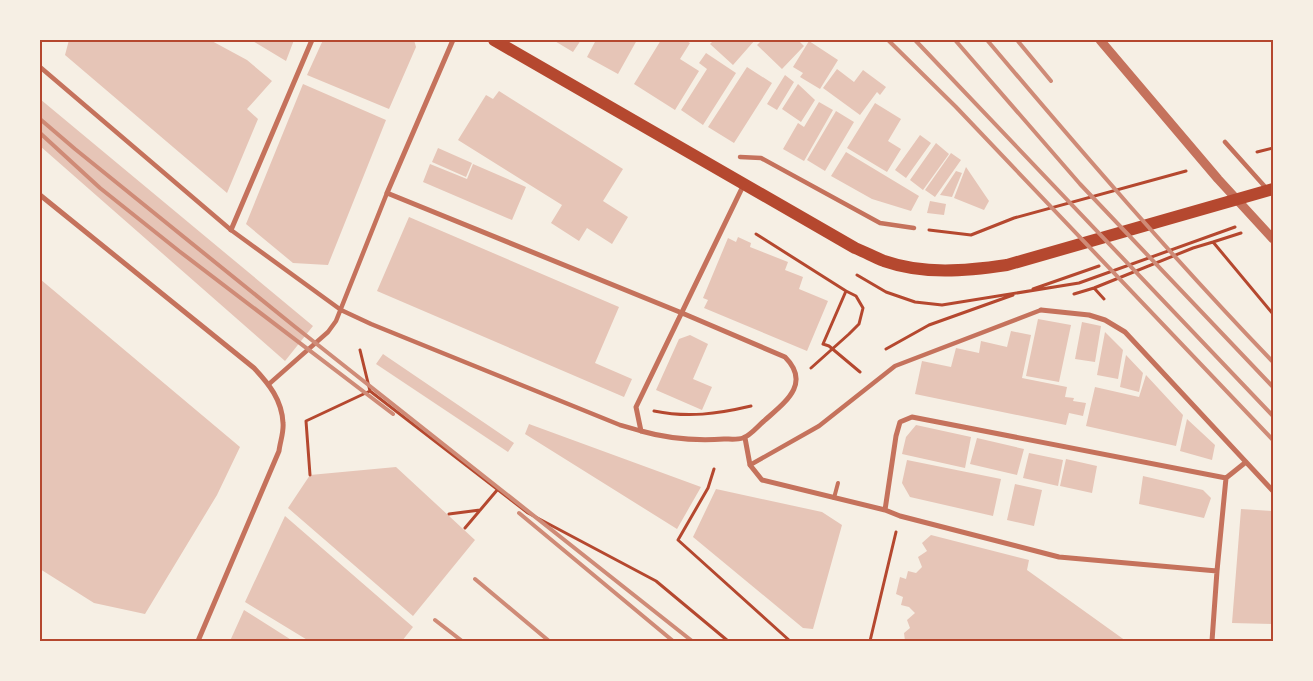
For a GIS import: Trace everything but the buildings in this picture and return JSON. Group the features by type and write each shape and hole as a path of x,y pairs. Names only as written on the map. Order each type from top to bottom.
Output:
{"main road":[{"path":"494,40 855,248 885,261 913,268 943,272 1007,265 1042,257 1273,189"}],"street":[{"path":"231,230 312,40"},
{"path":"269,384 328,332 342,310 387,193 453,40"},
{"path":"1100,40 1196,153 1273,239"},
{"path":"40,67 231,230 342,310 371,324 620,425 653,434 697,441 745,438 787,400 794,391 796,373 785,357 387,193"},
{"path":"1225,142 1273,195"},
{"path":"740,157 761,158 880,222 914,228"},
{"path":"641,431 636,407 745,183"},
{"path":"40,195 254,368 269,384 279,402 284,425 279,451 198,641"},
{"path":"750,465 819,426 895,366 1041,310 1089,315 1105,320 1125,332 1273,491"},
{"path":"885,510 896,436 900,422 912,417 1226,478"},
{"path":"745,438 750,465 762,480 885,510 900,516 1058,557 1217,571"},
{"path":"1212,641 1226,478 1246,462"}],"lane":[{"path":"834,498 838,483"}],"path":[{"path":"1256,152 1273,148"},
{"path":"914,228 970,235 1014,218 1191,170"},
{"path":"1159,254 1237,226"},
{"path":"756,234 846,291"},
{"path":"1080,291 1094,288 1193,248 1213,242 1273,314"},
{"path":"842,299 823,344 830,346 864,376"},
{"path":"360,350 370,392 528,513 656,581 728,641"},
{"path":"310,474 306,421 370,392"},
{"path":"653,411 666,414"},
{"path":"714,469 708,488 678,540 790,641"},
{"path":"464,528 498,489"},
{"path":"449,514 480,510"},
{"path":"870,641 900,516"}],"railway":[{"path":"888,40 956,107 1273,440"},
{"path":"915,40 1273,416"},
{"path":"955,40 1080,184 1273,387"},
{"path":"987,40 1127,203 1273,362"},
{"path":"1017,40 1051,81"},
{"path":"40,119 294,326 692,641"},
{"path":"40,133 100,188 179,251 393,414"},
{"path":"519,513 673,641"},
{"path":"475,579 549,641"},
{"path":"435,620 462,641"}]}
